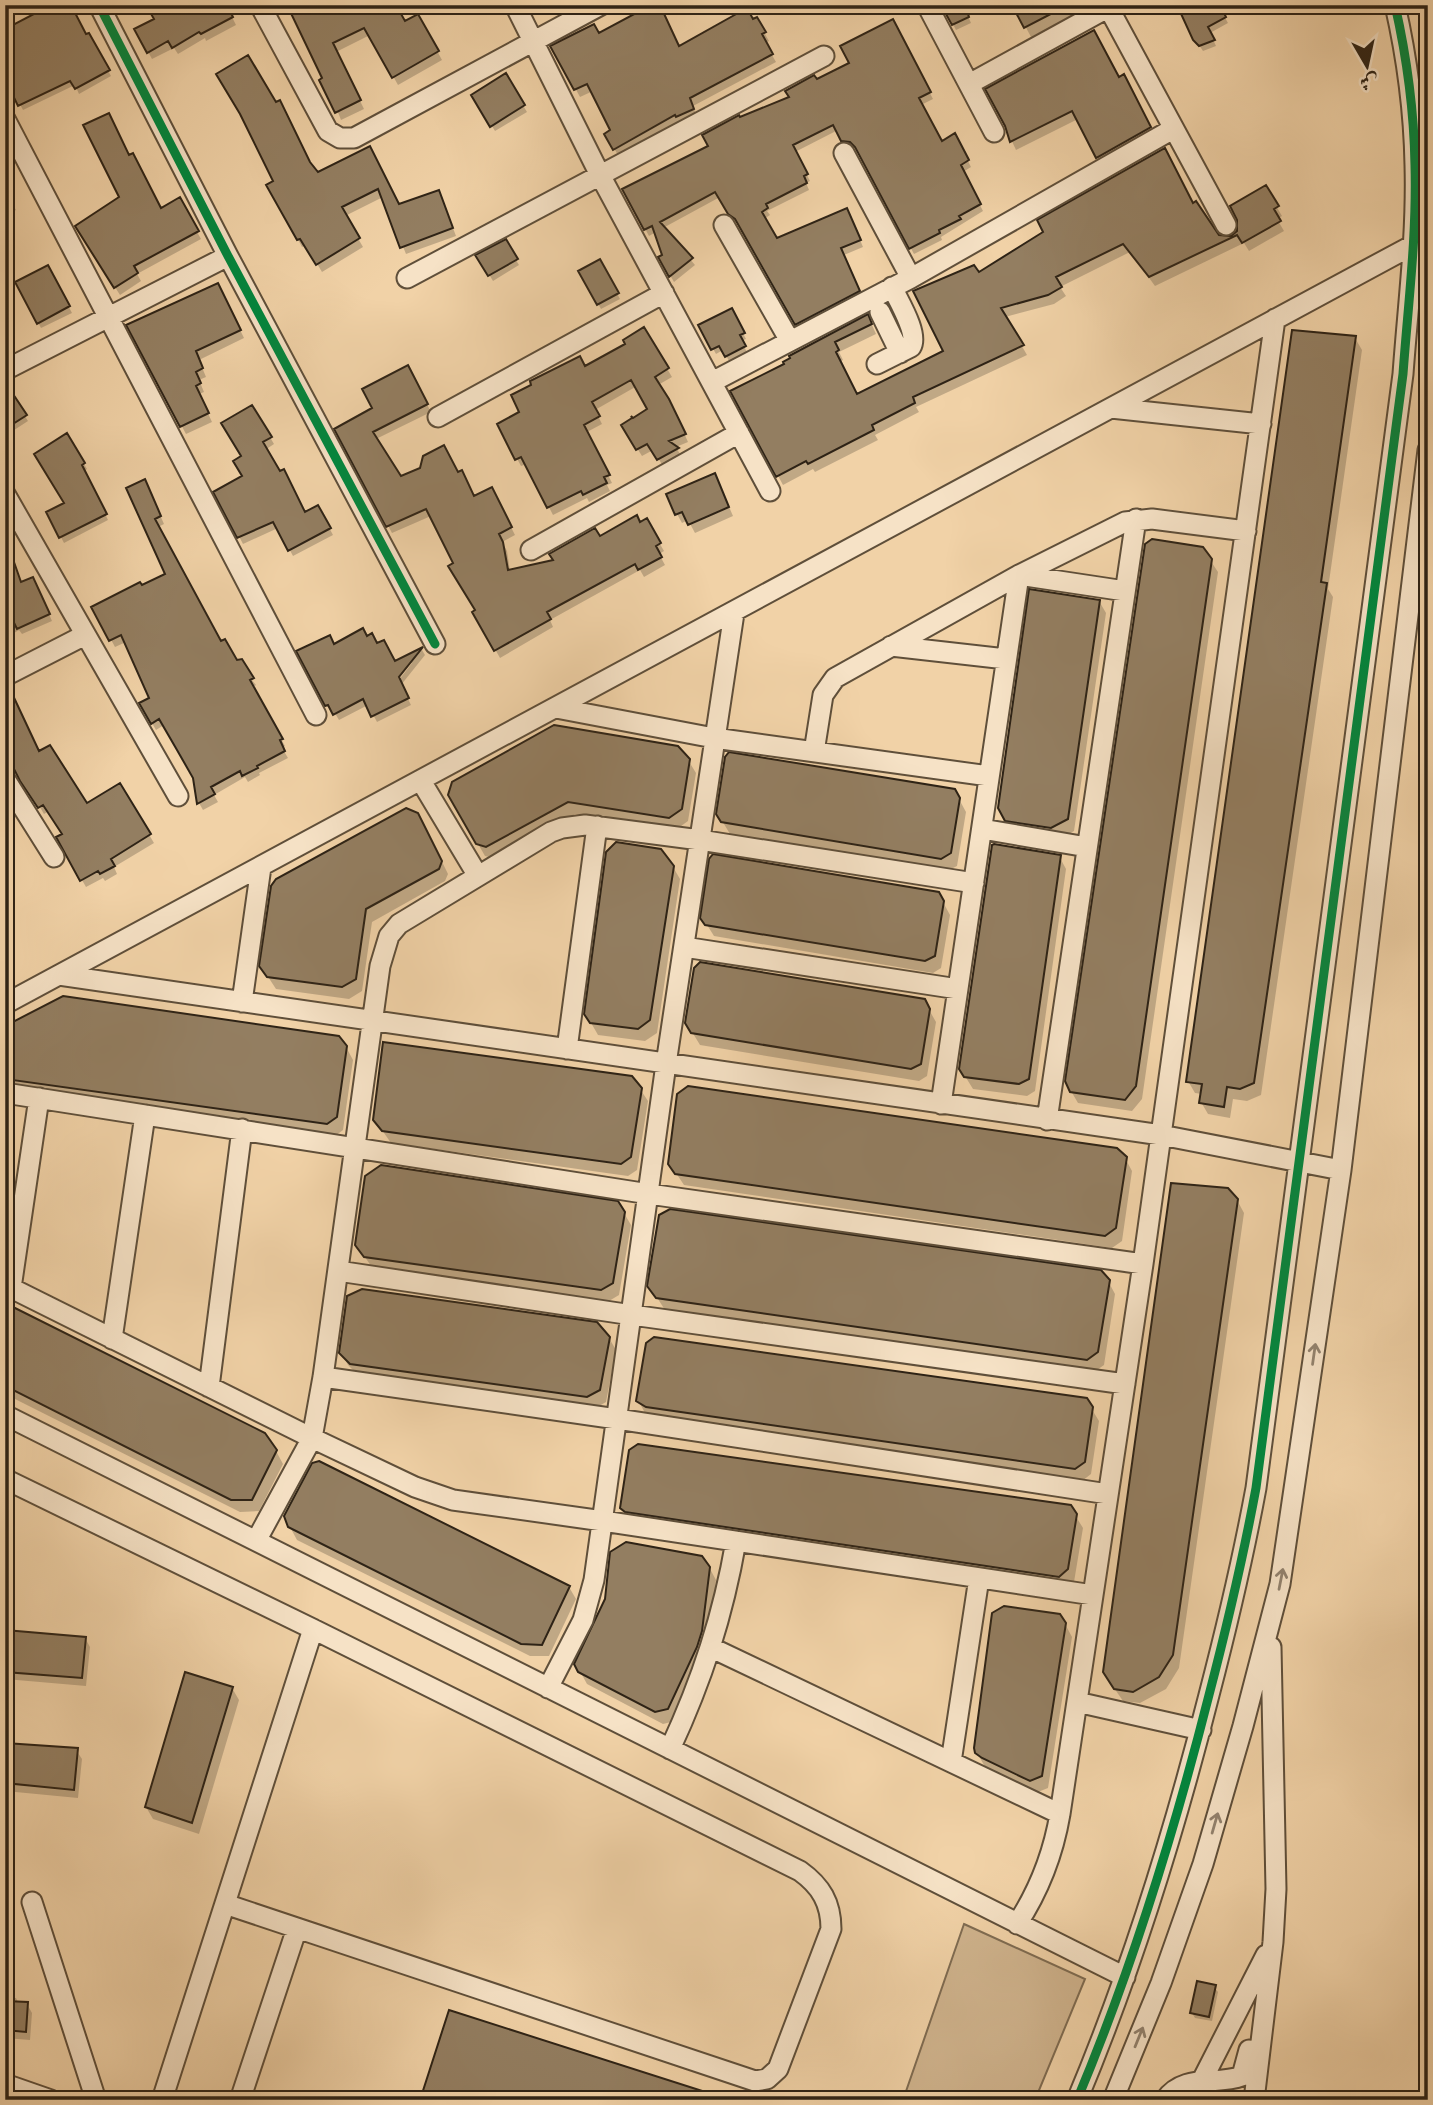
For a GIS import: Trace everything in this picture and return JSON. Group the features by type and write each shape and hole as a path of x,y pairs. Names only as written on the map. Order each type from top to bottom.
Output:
{"street":[{"path":"99,5 228,256 435,644"},
{"path":"260,5 320,120 328,131 340,138 354,138 367,133 601,5"},
{"path":"515,5 600,175 770,491"},
{"path":"927,5 994,132"},
{"path":"1077,2100 1125,1977 1176,1820 1233,1604 1256,1488 1403,374 1415,205 1413,122 1405,54 1395,5"},
{"path":"969,84 1109,6 1226,225"},
{"path":"407,278 824,56"},
{"path":"5,119 316,715"},
{"path":"712,382 911,278 1173,129"},
{"path":"844,153 911,278"},
{"path":"724,225 789,341"},
{"path":"5,1004 1413,246"},
{"path":"5,370 228,256"},
{"path":"877,364 911,347 915,338 892,288"},
{"path":"438,417 664,293"},
{"path":"880,312 900,353"},
{"path":"1017,1924 1031,1903 1050,1860 1060,1814 1143,1264 1275,319"},
{"path":"1111,408 1261,424"},
{"path":"531,550 739,433"},
{"path":"1113,2100 1187,1912 1270,1626 1287,1541 1341,1170 1428,450"},
{"path":"5,494 178,796"},
{"path":"814,752 823,695 828,685 844,672 1114,526 1136,519 1152,519 1246,531"},
{"path":"1047,1120 1136,519"},
{"path":"1019,575 1125,591"},
{"path":"941,1104 1019,575"},
{"path":"548,1688 587,1610 594,1580 666,1064 734,613"},
{"path":"5,676 85,635"},
{"path":"891,646 1006,659"},
{"path":"556,708 714,738 989,776"},
{"path":"5,779 54,857"},
{"path":"421,781 478,876"},
{"path":"256,1541 312,1438 323,1377 380,966 389,936 399,924 551,832 573,825 700,840 974,883"},
{"path":"567,1049 597,826"},
{"path":"982,828 1087,847"},
{"path":"242,1002 261,867"},
{"path":"684,947 958,989"},
{"path":"59,975 1161,1135 1341,1170"},
{"path":"5,1093 649,1194 1143,1264"},
{"path":"39,1098 8,1287 415,1487 453,1500 1093,1595"},
{"path":"112,1339 145,1115"},
{"path":"209,1387 243,1129"},
{"path":"338,1271 1125,1384"},
{"path":"323,1377 1108,1494"},
{"path":"5,1415 1125,1977"},
{"path":"5,1479 800,1871 821,1889 831,1915 831,1929 778,2069 768,2078 755,2081 225,1904"},
{"path":"670,1749 701,1680 712,1648 725,1601 736,1541"},
{"path":"951,1762 979,1578"},
{"path":"1254,2100 1273,1942 1276,1889 1270,1626"},
{"path":"162,2100 313,1629"},
{"path":"712,1648 1060,1814"},
{"path":"1077,1702 1201,1730"},
{"path":"32,1902 96,2100"},
{"path":"240,2100 297,1928"},
{"path":"1192,2100 1273,1942"},
{"path":"1165,2100 1179,2087 1242,2076 1253,2032 1264,2019"},
{"path":"5,2084 51,2100"}],"shaded area":[{"path":"964,1924 1085,1979 1035,2100 903,2100"}],"building":[{"path":"51,5 71,5 110,70 75,89 70,81 18,106 5,79 5,29"},
{"path":"146,5 227,5 233,17 172,48 168,41 147,53 134,29 154,19"},
{"path":"287,5 396,5 405,21 418,14 439,51 392,78 364,28 333,43 361,100 335,113 319,80 322,78"},
{"path":"651,5 660,5 679,46 747,8 753,19 757,17 766,32 762,34 773,54 690,98 694,109 676,117 675,115 613,150 604,134 610,130 587,84 574,90 550,46 594,24 599,33"},
{"path":"941,5 965,5 969,17 952,25"},
{"path":"1012,5 1068,5 1024,28"},
{"path":"1177,5 1220,5 1226,17 1208,27 1215,40 1199,46 1193,40"},
{"path":"893,19 931,92 919,98 942,141 955,133 969,160 961,165 981,204 959,216 961,219 939,230 940,233 909,249 855,147 850,142 841,141 833,125 793,145 808,174 804,176 807,183 766,204 768,208 762,212 777,238 847,208 861,240 841,248 860,291 795,325 735,219 728,214 715,192 660,222 693,258 669,277 658,257 662,255 652,226 644,230 622,189 708,146 702,135 739,115 740,117 789,97 785,91 814,75 817,79 849,63 840,46"},
{"path":"1094,30 1119,77 1124,74 1151,127 1096,158 1072,111 1010,142 1005,126 985,89"},
{"path":"248,55 276,102 280,100 310,162 318,172 370,146 399,204 439,190 453,228 400,248 378,189 342,207 360,238 316,265 300,239 297,240 266,185 273,181 240,114 216,74"},
{"path":"506,73 525,105 490,127 471,95"},
{"path":"109,113 129,155 133,153 161,208 180,197 199,231 134,266 138,273 114,288 75,226 119,197 83,125"},
{"path":"1165,148 1193,203 1196,201 1219,235 1231,236 1237,231 1237,220 1230,206 1266,185 1279,206 1274,209 1281,221 1242,243 1237,235 1149,277 1123,244 1056,277 1062,287 1048,295 1001,308 1024,345 913,397 915,403 872,425 874,430 808,464 806,461 776,477 730,391 784,364 789,356 868,314 872,324 835,342 839,350 836,352 857,394 943,351 913,291 974,265 979,272 1043,232 1037,220"},
{"path":"506,239 518,259 488,276 475,255"},
{"path":"600,259 619,293 597,305 578,271"},
{"path":"48,265 70,306 37,324 15,282"},
{"path":"218,283 241,330 196,351 203,368 196,372 201,383 196,386 209,413 180,427 126,325"},
{"path":"732,308 745,333 740,335 746,346 725,357 719,346 711,350 698,325"},
{"path":"644,327 669,368 655,377 686,434 669,441 679,448 657,460 647,444 636,450 621,425 632,418 631,416 633,418 647,409 631,380 592,402 600,416 584,425 610,475 604,477 607,483 583,495 581,491 547,508 521,457 515,460 497,424 519,412 511,395 531,385 530,381 580,356 585,366 625,344 623,340"},
{"path":"1292,330 1356,336 1321,582 1327,583 1254,1083 1240,1089 1227,1087 1224,1107 1199,1103 1202,1084 1186,1082"},
{"path":"408,365 428,404 373,432 401,476 420,468 423,456 444,445 458,472 462,470 474,496 492,487 512,527 499,534 508,570 553,560 549,554 595,528 600,536 637,515 640,522 647,518 661,543 656,546 662,557 638,570 635,564 547,612 551,619 494,651 472,612 475,610 448,566 453,563 426,509 386,527 334,429 372,408 362,389"},
{"path":"5,382 27,415 5,429"},
{"path":"252,405 272,437 263,442 280,471 284,469 305,512 318,505 331,528 288,551 273,522 237,538 213,492 242,476 233,461 241,456 221,423"},
{"path":"67,433 85,463 82,465 107,514 59,538 46,512 64,503 34,454"},
{"path":"715,473 729,507 688,525 682,512 675,515 666,494"},
{"path":"145,479 161,516 155,519 221,641 225,639 237,660 242,659 254,678 250,680 283,739 280,740 285,751 242,776 240,771 211,787 215,794 197,804 193,778 177,750 159,719 151,724 139,703 149,698 121,635 109,641 91,607 140,582 142,585 165,574 126,488"},
{"path":"1152,539 1203,547 1212,559 1136,1086 1125,1100 1070,1092 1065,1081 1145,544"},
{"path":"8,545 21,582 33,577 50,614 17,629 5,604 5,546"},
{"path":"1029,589 1100,600 1068,819 1051,828 1005,821 998,808"},
{"path":"363,628 367,636 372,633 377,643 384,640 395,661 423,647 399,677 409,698 371,717 363,699 333,715 328,705 325,706 296,651 330,635 334,644"},
{"path":"9,687 39,751 50,745 87,803 120,783 151,834 111,859 115,866 100,874 98,871 80,881 56,837 62,834 43,805 38,808 20,781 5,751 5,688"},
{"path":"554,725 678,746 690,759 682,809 669,818 568,802 486,847 476,844 448,795 452,782"},
{"path":"729,752 955,789 960,798 951,853 941,859 721,822 716,814 725,757"},
{"path":"406,808 418,813 442,861 439,869 366,909 356,979 342,987 267,977 259,966 271,886 276,879"},
{"path":"616,842 661,849 674,866 650,1020 638,1029 590,1023 584,1014 606,852"},
{"path":"994,844 1061,855 1029,1079 1019,1084 964,1077 959,1069"},
{"path":"713,854 939,892 944,901 935,956 925,961 705,925 700,918 709,859"},
{"path":"700,962 925,999 930,1009 921,1064 911,1069 691,1033 685,1023 694,968"},
{"path":"63,996 339,1036 347,1046 337,1117 327,1124 5,1079 5,1026"},
{"path":"383,1042 632,1076 642,1088 631,1157 621,1164 382,1131 373,1120"},
{"path":"688,1086 1117,1148 1127,1157 1116,1228 1105,1236 675,1174 668,1164 677,1094"},
{"path":"381,1165 618,1201 625,1212 613,1283 601,1290 364,1257 355,1245 365,1176"},
{"path":"1171,1183 1228,1188 1238,1199 1173,1655 1159,1677 1133,1692 1114,1689 1103,1672"},
{"path":"670,1209 1101,1270 1110,1280 1098,1352 1087,1360 656,1298 647,1286 659,1215"},
{"path":"362,1289 597,1322 610,1337 600,1390 587,1397 350,1364 339,1353 347,1296"},
{"path":"5,1303 265,1433 277,1450 252,1500 231,1500 5,1386"},
{"path":"654,1337 1087,1398 1093,1407 1085,1462 1075,1469 646,1407 636,1401 646,1343"},
{"path":"638,1444 1071,1505 1077,1514 1068,1569 1059,1577 625,1512 620,1508 629,1450"},
{"path":"319,1461 570,1586 542,1645 521,1644 288,1527 284,1516 312,1463"},
{"path":"626,1542 702,1556 710,1567 702,1631 697,1647 668,1709 655,1712 578,1672 574,1664 605,1599 610,1552"},
{"path":"1004,1606 1060,1614 1066,1623 1042,1776 1030,1781 982,1758 975,1753 974,1748 992,1613"},
{"path":"5,1630 86,1637 82,1678 5,1672"},
{"path":"185,1672 233,1687 192,1823 145,1807"},
{"path":"5,1743 78,1748 74,1790 5,1783"},
{"path":"1197,1981 1216,1985 1209,2017 1190,2013"},
{"path":"5,2001 28,2002 26,2032 5,2030"},
{"path":"449,2010 718,2096 718,2100 420,2100"}],"cycle path":[{"path":"99,5 228,256 435,644"},
{"path":"1077,2100 1134,1951 1181,1798 1228,1618 1256,1488 1403,374 1413,244 1415,165 1409,85 1395,5"}]}
